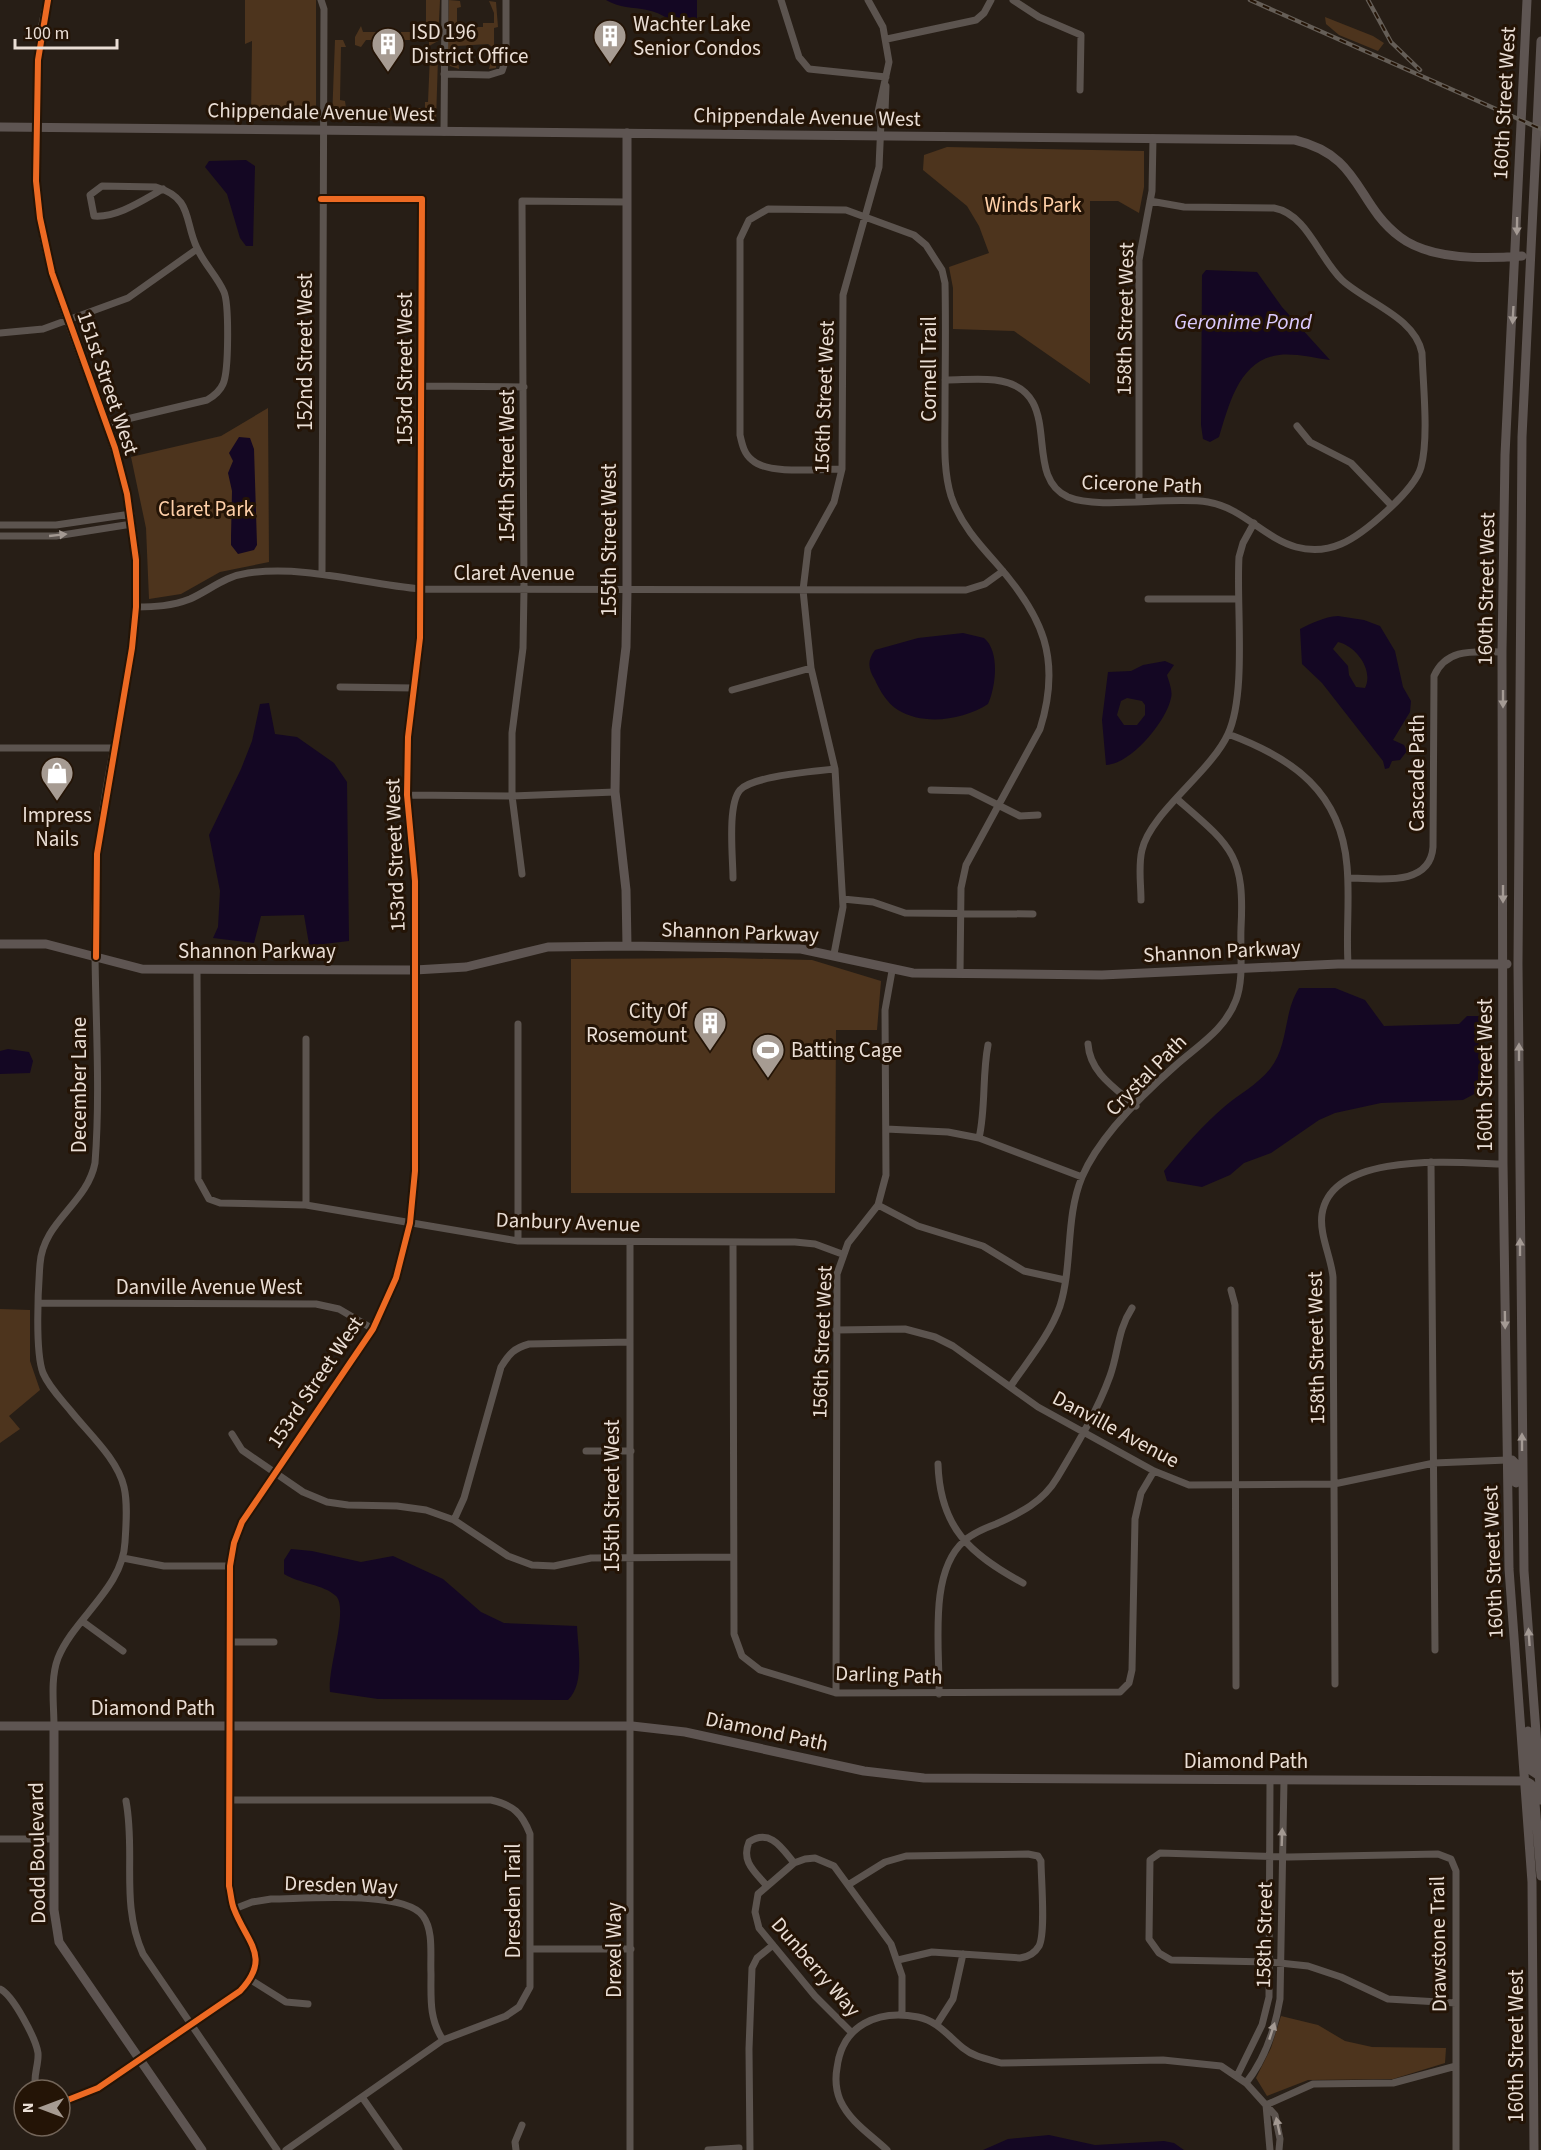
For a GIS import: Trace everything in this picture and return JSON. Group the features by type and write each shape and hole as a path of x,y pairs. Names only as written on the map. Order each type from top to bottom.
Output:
{"street":[{"name":"151st Street West","path":"48,0 38,60 36,128 40,218 48,261 122,471 132,524 136,607 132,648 98,854 96,957"},
{"name":"152nd Street West","path":"321,0 324,9 321,199 322,574"},
{"path":"444,132 445,0"},
{"path":"444,74 489,75 502,71 506,59 506,0"},
{"path":"781,0 799,57 809,69 886,77"},
{"name":"156th Street West","path":"834,954 841,925 843,899 835,769 811,668 804,625 803,590 808,549 834,502 842,469 843,296 852,255 866,216 879,168 880,98 890,62 887,39 868,0"},
{"path":"887,39 976,20 984,13 991,0"},
{"path":"1012,0 1039,16 1081,35 1080,90"},
{"name":"160th Street West","path":"1527,0 1505,455 1502,652 1503,1164 1509,1569 1526,1780 1534,1950 1534,2150"},
{"name":"160th Street West","path":"1541,41 1522,437 1519,573 1518,964 1524,1571 1541,1800"},
{"name":"Chippendale Avenue West","path":"0,128 1276,139 1313,145 1345,166 1382,220 1411,244 1444,255 1530,256"},
{"name":"155th Street West","path":"627,133 626,647 616,730 615,792 626,890 627,946"},
{"name":"158th Street West","path":"1139,500 1139,260 1150,201 1153,138"},
{"path":"106,424 207,400 222,386 226,371 225,298 197,249 184,207 175,196 163,189 102,186 90,195 94,216 104,217 142,201 163,189"},
{"name":"153rd Street West","path":"229,1726 230,1566 234,1543 242,1522 373,1329 396,1278 410,1223 415,1171 415,881 407,795 408,736 420,638 422,199 321,199"},
{"name":"154th Street West","path":"522,874 512,796 512,733 523,648 522,201 627,202"},
{"name":"Cicerone Path","path":"945,380 996,380 1023,393 1033,404 1040,418 1043,464 1050,481 1068,497 1091,502 1139,500 1214,503 1234,510 1290,545 1306,549 1324,549 1352,539 1391,505 1412,484 1422,462 1422,353 1414,333 1340,278 1323,258 1299,221 1288,212 1274,208 1184,207 1150,201"},
{"name":"Cornell Trail","path":"842,469 767,468 752,461 743,448 740,435 740,239 748,220 768,209 840,209 866,216 914,235 926,245 942,270 945,283 945,465 951,496 968,532 1024,596 1039,621 1047,648 1051,679 1047,706 1040,729 966,865 960,913 960,974"},
{"path":"0,333 35,331 128,298 197,249"},
{"path":"422,386 524,387"},
{"path":"1297,426 1310,442 1352,463 1391,505"},
{"path":"0,525 56,525 131,514"},
{"path":"1141,900 1140,858 1143,844 1150,831 1219,750 1228,734 1237,700 1240,549 1254,523"},
{"path":"0,536 56,536 132,524"},
{"name":"Claret Avenue","path":"136,607 178,603 219,582 246,573 322,574 385,586 421,589 966,590 986,585 1003,571"},
{"path":"1148,599 1238,599"},
{"name":"Cascade Path","path":"1348,878 1408,877 1420,873 1428,864 1433,847 1434,676 1443,662 1454,655 1502,652"},
{"path":"732,690 811,668"},
{"path":"340,687 414,688"},
{"path":"1228,734 1273,752 1312,783 1338,826 1346,855 1348,878 1348,963"},
{"path":"0,748 115,748"},
{"path":"733,878 733,806 740,790 751,783 796,773 835,769"},
{"path":"931,790 970,791 1020,816 1038,815"},
{"path":"407,795 512,796 615,792"},
{"name":"Crystal Path","path":"1010,1388 1055,1317 1065,1280 1072,1214 1082,1177 1100,1146 1136,1106 1168,1072 1225,1021 1238,994 1243,893 1236,860 1221,838 1177,799"},
{"path":"843,899 873,902 905,913 1033,914"},
{"name":"Shannon Parkway","path":"0,944 46,944 142,969 415,970 466,967 548,947 627,946 801,949 834,954 892,970 960,974 1144,974 1348,963 1518,964"},
{"name":"December Lane","path":"96,957 95,1163 84,1193 56,1223 45,1242 40,1264 40,1363 47,1381 111,1461 122,1479 125,1500 123,1558"},
{"name":"Danbury Avenue","path":"198,969 198,1179 209,1199 220,1203 306,1205 518,1241 806,1243 842,1254"},
{"name":"156th Street West","path":"836,1693 837,1274 842,1254 878,1205 886,1175 885,1010 892,970"},
{"path":"518,1024 518,1241"},
{"path":"306,1039 306,1205"},
{"path":"1088,1044 1090,1059 1096,1070 1136,1106"},
{"path":"979,1137 985,1106 988,1045"},
{"path":"886,1129 948,1131 979,1137 1082,1177"},
{"path":"1435,1650 1431,1162 1503,1164"},
{"name":"158th Street West","path":"1335,1684 1333,1276 1322,1217 1328,1198 1342,1184 1381,1168 1431,1162"},
{"path":"878,1205 918,1226 982,1246 1024,1271 1065,1280"},
{"name":"155th Street West","path":"630,1242 631,1750"},
{"name":"Darling Path","path":"733,1242 734,1634 742,1656 760,1670 836,1693 1112,1694 1120,1692 1129,1683 1134,1637 1135,1519 1141,1493 1154,1471"},
{"path":"1231,1290 1235,1305 1236,1686"},
{"name":"Danville Avenue West","path":"40,1304 316,1304 339,1309 373,1329"},
{"path":"939,1694 940,1583 948,1560 964,1541 1022,1512 1040,1499 1055,1481 1083,1432 1109,1378 1121,1324 1132,1308"},
{"name":"Danville Avenue","path":"836,1330 905,1329 935,1336 1010,1388 1083,1432 1154,1471 1189,1485 1235,1487 1334,1484 1434,1463 1507,1460"},
{"path":"454,1520 464,1498 501,1367 509,1354 518,1347 529,1344 630,1342"},
{"path":"232,1434 242,1450 303,1492 327,1502 426,1510 454,1520 508,1556 532,1565 554,1566 591,1558 733,1557"},
{"path":"586,1451 630,1451"},
{"path":"1507,1460 1515,1463 1518,1548 1524,1571"},
{"path":"938,1464 943,1504 952,1524 964,1541 991,1566 1023,1583"},
{"path":"54,1726 54,1680 57,1661 114,1577 123,1558 164,1566 230,1566"},
{"path":"82,1621 123,1651"},
{"path":"229,1642 274,1642"},
{"path":"1515,1656 1522,1676 1532,1771 1540,1777"},
{"name":"Diamond Path","path":"0,1726 632,1726 685,1732 864,1771 924,1778 1526,1780"},
{"name":"Dodd Boulevard","path":"54,1726 54,1910 59,1942 202,2150"},
{"path":"72,2099 88,2094 139,2060 240,1991 250,1980 256,1965 256,1949 234,1909 229,1886 229,1726"},
{"name":"Drexel Way","path":"630,2150 631,1750"},
{"name":"158th Street","path":"1237,2076 1262,2025 1269,1997 1270,1780"},
{"name":"158th Street","path":"1246,2083 1264,2053 1274,2029 1280,1999 1284,1780"},
{"path":"1526,1780 1534,1791 1541,1876"},
{"name":"Dresden Trail","path":"229,1800 491,1800 508,1804 523,1817 530,1834 530,1986 519,2007 506,2016 443,2040 286,2150"},
{"path":"126,1801 130,1819 129,1910 133,1932 143,1954 277,2150"},
{"path":"766,1885 747,1864 745,1856 749,1842 762,1836 770,1838 794,1863 815,1858 834,1866 881,1928 898,1960 903,1988 902,2014"},
{"path":"0,1839 53,1839"},
{"name":"Drawstone Trail","path":"1270,1962 1171,1960 1159,1953 1149,1939 1150,1860 1160,1853 1282,1857 1438,1854 1451,1859 1456,1880 1456,2150"},
{"path":"848,1885 885,1862 906,1856 1038,1856 1041,1861 1042,1935 1039,1947 1032,1954 1020,1958 932,1952 898,1960"},
{"name":"Dunberry Way","path":"794,1863 758,1894 755,1912 759,1928 828,2010 852,2032"},
{"name":"Dresden Way","path":"234,1909 252,1902 271,1899 392,1899 412,1905 423,1916 430,1931 431,2013 435,2027 443,2040"},
{"path":"708,2150 750,2149 749,2049 752,1968 757,1958 773,1945"},
{"path":"531,1949 630,1949"},
{"path":"937,2024 953,1998 963,1954"},
{"path":"1270,1962 1308,1966 1341,1977 1388,2000 1456,2003"},
{"path":"250,1980 286,2002 308,2004"},
{"path":"0,1989 11,1998 35,2042 38,2054 34,2078"},
{"path":"887,2150 848,2115 838,2094 837,2063 844,2042 852,2032 871,2019 902,2014 937,2024 971,2053 1001,2062 1163,2060 1221,2066 1246,2083 1275,2115 1279,2150"},
{"path":"1266,2105 1313,2084 1393,2083 1456,2067"},
{"path":"362,2097 399,2150"},
{"path":"1266,2105 1270,2150"},
{"path":"516,2150 515,2142 522,2125"}],"green space":[{"path":"245,0 316,0 316,119 251,118 252,41 245,44"},
{"path":"426,0 440,0 438,41 429,46 429,40 401,40 401,32 419,32 420,28 426,26"},
{"path":"449,0 460,1 461,7 457,8 457,27 483,27 483,23 494,23 494,13 489,1 496,2 498,27 494,28 494,45 498,45 496,68 489,69 494,48 488,44 457,46 459,69 447,65"},
{"path":"1325,17 1373,36 1384,43 1378,51 1339,35 1326,24"},
{"path":"361,26 363,32 398,32 398,40 366,40 361,47 355,45 355,37"},
{"path":"335,40 343,40 346,47 341,47 340,100 345,101 346,108 377,108 377,119 332,119"},
{"path":"430,55 438,58 436,121 379,120 379,108 425,108 425,102 428,102"},
{"name":"Winds Park","path":"947,147 1144,151 1144,187 1139,213 1118,201 1090,201 1090,384 1014,331 953,329 953,288 949,267 989,253 979,226 967,206 923,170 924,155"},
{"name":"Claret Park","path":"268,408 269,562 220,572 181,594 149,599 146,528 131,457 221,436"},
{"path":"571,959 812,960 881,981 877,1030 836,1030 835,1193 571,1193"},
{"path":"0,1309 30,1310 30,1361 40,1390 9,1416 20,1429 0,1443"},
{"path":"1281,2016 1318,2025 1345,2041 1372,2047 1446,2048 1445,2063 1393,2079 1308,2080 1267,2096 1256,2078 1271,2048"}],"water":[{"path":"606,0 697,0 697,29 688,33 658,14 621,6"},
{"path":"246,160 255,166 253,246 246,246 240,238 227,194 205,167 209,161"},
{"name":"Geronime Pond","path":"1206,270 1257,272 1282,307 1330,360 1298,355 1279,355 1254,365 1245,375 1232,398 1219,437 1210,442 1203,439 1201,425 1202,275"},
{"path":"239,437 250,438 254,449 257,545 254,550 238,554 231,545 232,491 228,473 233,461 229,453"},
{"path":"1333,617 1364,620 1380,626 1395,651 1403,687 1411,701 1410,712 1393,740 1404,745 1407,751 1400,760 1392,761 1389,768 1385,769 1383,761 1322,683 1302,664 1300,629","holes":["1338,642 1345,644 1362,660 1367,674 1365,688 1356,687 1349,675 1348,666 1333,649"]},
{"path":"963,633 984,638 992,651 995,669 988,704 967,714 931,719 908,715 890,704 879,688 870,668 870,661 875,650 918,638"},
{"path":"1165,661 1174,665 1167,675 1172,692 1168,708 1155,729 1136,750 1116,763 1106,765 1102,720 1108,672 1131,671 1143,665","holes":["1127,698 1142,701 1145,705 1145,715 1137,725 1124,725 1117,715 1121,701"]},
{"path":"269,703 275,734 297,737 334,763 347,782 349,941 315,945 310,950 304,915 261,916 254,943 213,938 218,927 220,891 209,835 252,741 260,704"},
{"path":"1299,988 1335,988 1365,1000 1384,1026 1459,1024 1467,1016 1479,1016 1482,1031 1478,1039 1482,1052 1478,1092 1463,1100 1381,1103 1335,1113 1319,1120 1271,1153 1244,1163 1230,1175 1202,1187 1167,1181 1164,1171 1193,1138 1224,1107 1254,1085 1270,1069 1280,1050 1290,1008"},
{"path":"8,1049 29,1052 33,1061 30,1073 0,1074 0,1051"},
{"path":"291,1549 312,1551 361,1562 393,1556 443,1579 481,1612 504,1623 577,1626 579,1675 577,1685 568,1700 378,1699 330,1692 339,1626 339,1603 331,1592 284,1574 284,1560"},
{"path":"1049,2135 1095,2145 1164,2141 1174,2143 1184,2150 983,2150 1008,2139"}],"railway":[{"path":"1250,0 1541,129"},
{"path":"1368,0 1391,42 1420,70"}],"cycle path":[{"path":"48,0 38,60 36,181 40,218 52,273 115,448 127,494 136,560 136,607 132,648 97,854 96,957"},
{"path":"72,2098 98,2088 240,1991 254,1969 256,1959 254,1950 234,1909 229,1886 230,1566 234,1543 242,1522 373,1329 396,1278 410,1223 415,1171 415,881 407,795 408,737 420,638 422,199 321,199"}],"place":[{"name":"Wachter Lake Senior Condos","path":"610,65"},
{"name":"ISD 196 District Office","path":"388,73"},
{"name":"Impress Nails","path":"57,802"},
{"name":"City Of Rosemount","path":"710,1052"},
{"name":"Batting Cage","path":"768,1079"}]}
